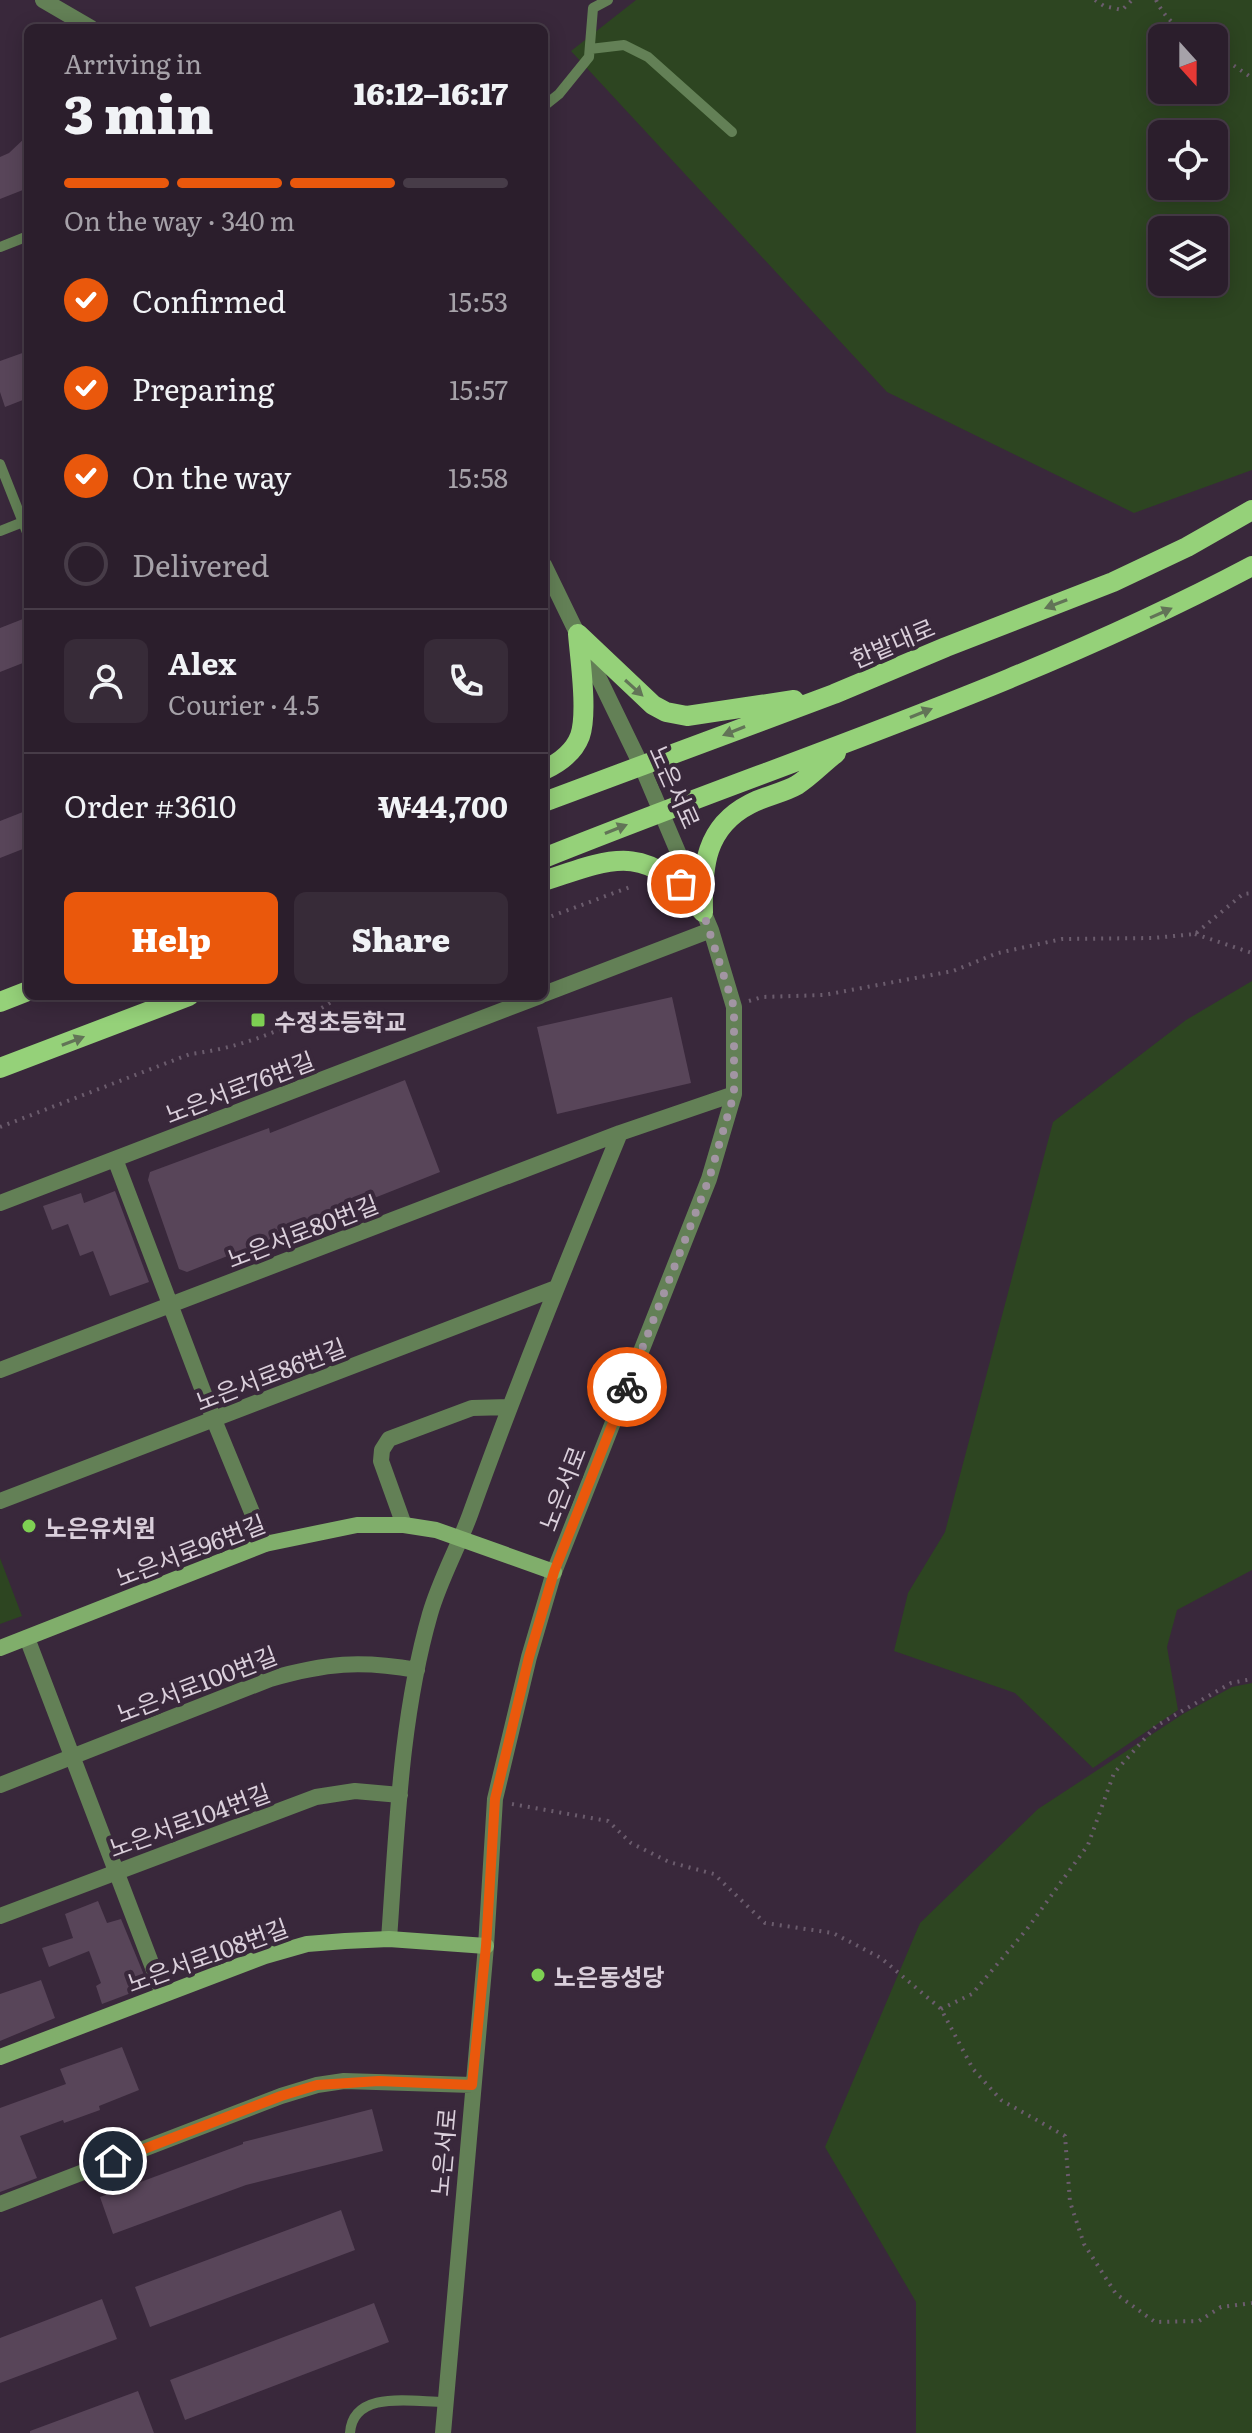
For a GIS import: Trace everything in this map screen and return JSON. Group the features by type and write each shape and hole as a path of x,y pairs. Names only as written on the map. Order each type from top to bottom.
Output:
{"main road":[{"name":"한밭대로","path":"548,801 834,694 1113,582 1187,547 1252,510"},
{"path":"548,856 848,742 1169,610 1252,566"},
{"path":"578,634 653,705 666,712 687,716 834,694"},
{"path":"548,768 571,751 580,735 578,634"},
{"path":"707,921 702,876 709,849 727,821 749,804 796,785 848,742"},
{"path":"548,880 616,860 650,865 681,884 707,921"},
{"path":"0,1002 24,993"},
{"path":"0,1068 178,1000"}],"street":[{"path":"43,0 84,24"},
{"name":"노은서로","path":"443,2433 486,1946 495,1799 529,1657 554,1572 709,1179 734,1094 734,1007 707,921 642,767 548,573"},
{"name":"노은서로76번길","path":"548,992 707,921"},
{"name":"노은서로76번길","path":"0,1203 529,1000"},
{"name":"노은서로80번길","path":"0,1370 620,1133 734,1094"},
{"path":"389,1939 409,1709 431,1611 556,1288 620,1133"},
{"path":"115,1159 214,1420 265,1544"},
{"name":"노은서로86번길","path":"0,1501 556,1288"},
{"path":"404,1525 381,1461 382,1450 389,1439 472,1408 509,1407"},
{"name":"노은서로96번길","path":"0,1648 265,1544 357,1525 404,1525 462,1537 554,1572"},
{"path":"27,1638 163,1994"},
{"name":"노은서로100번길","path":"0,1785 270,1679 298,1671 374,1663 417,1670"},
{"name":"노은서로104번길","path":"0,1916 316,1797 355,1791 400,1795"},
{"name":"노은서로108번길","path":"0,2057 265,1956 307,1944 389,1939 486,1946"},
{"path":"0,2204 317,2085 379,2081 472,2085"}],"lane":[{"path":"548,103 589,57 593,8 608,0"},
{"path":"590,49 624,45 648,57 732,132"},
{"path":"0,247 24,238"},
{"path":"0,464 23,522 0,531"},
{"path":"350,2433 356,2414 365,2406 381,2402 444,2402"}],"path":[{"path":"1095,0 1104,6 1122,10 1132,0"},
{"path":"1156,0 1173,24"},
{"path":"1228,62 1252,78"},
{"path":"548,918 630,887"},
{"path":"1195,934 1243,894 1252,893"},
{"path":"734,1007 762,997 824,995 953,971 998,953 1062,939 1153,938 1195,934 1252,953"},
{"path":"0,1127 190,1054 222,1050 310,1017 334,1000"},
{"path":"941,2009 972,1994 1027,1929 1088,1845 1114,1773 1156,1726 1231,1683 1252,1679"},
{"path":"495,1799 608,1821 631,1843 669,1862 714,1874 765,1923 833,1933 881,1958 941,2009 973,2069 1001,2100 1065,2136 1070,2202 1084,2244 1116,2294 1155,2322 1199,2321 1221,2307 1252,2303"}],"green space":[{"path":"636,0 1252,0 1252,470 1134,513 887,392 571,51"},
{"path":"1252,981 1252,1570 1177,1610 1167,1647 1178,1710 1093,1768 1015,1693 894,1651 908,1593 945,1532 1053,1122 1186,1020"},
{"path":"0,1558 22,1616 0,1624"},
{"path":"1252,1683 1252,2433 916,2433 916,2302 825,2147 920,1923 1038,1809 1183,1714 1232,1687"}],"building":[{"path":"24,139 24,190 0,199 0,157"},
{"path":"24,352 24,400 5,407 0,392 0,361"},
{"path":"24,619 24,663 0,672 0,628"},
{"path":"24,812 24,849 0,858 0,821"},
{"path":"672,997 691,1083 557,1114 537,1027"},
{"path":"405,1080 440,1172 187,1272 179,1269 148,1180 150,1172 269,1128 270,1133"},
{"path":"115,1191 149,1282 110,1296 93,1251 80,1256 68,1224 52,1230 43,1206 81,1193 84,1203"},
{"path":"98,1901 107,1923 121,1919 144,1975 139,1990 102,2004 96,1986 101,1983 89,1951 49,1967 42,1948 73,1938 65,1914"},
{"path":"41,1980 55,2018 0,2041 0,1994"},
{"path":"122,2047 139,2090 99,2106 100,2110 20,2136 37,2178 0,2192 0,2108 66,2084 60,2069"},
{"path":"372,2109 383,2151 246,2185 113,2234 100,2197 243,2142"},
{"path":"341,2210 355,2250 150,2327 135,2287"},
{"path":"102,2299 117,2339 0,2383 0,2338"},
{"path":"374,2303 389,2342 185,2420 170,2380"},
{"path":"138,2391 154,2433 30,2433 30,2431"}],"way so far":[{"path":"627,1387 709,1179 734,1094 734,1007 711,930 703,912 681,884"}],"place":[{"name":"수정초등학교","path":"258,1020"},
{"name":"노은유치원","path":"29,1526"},
{"name":"노은동성당","path":"538,1975"}],"route":[{"path":"113,2161 317,2085 379,2081 472,2085 486,1946 495,1799 529,1657 554,1572 627,1387"}]}
